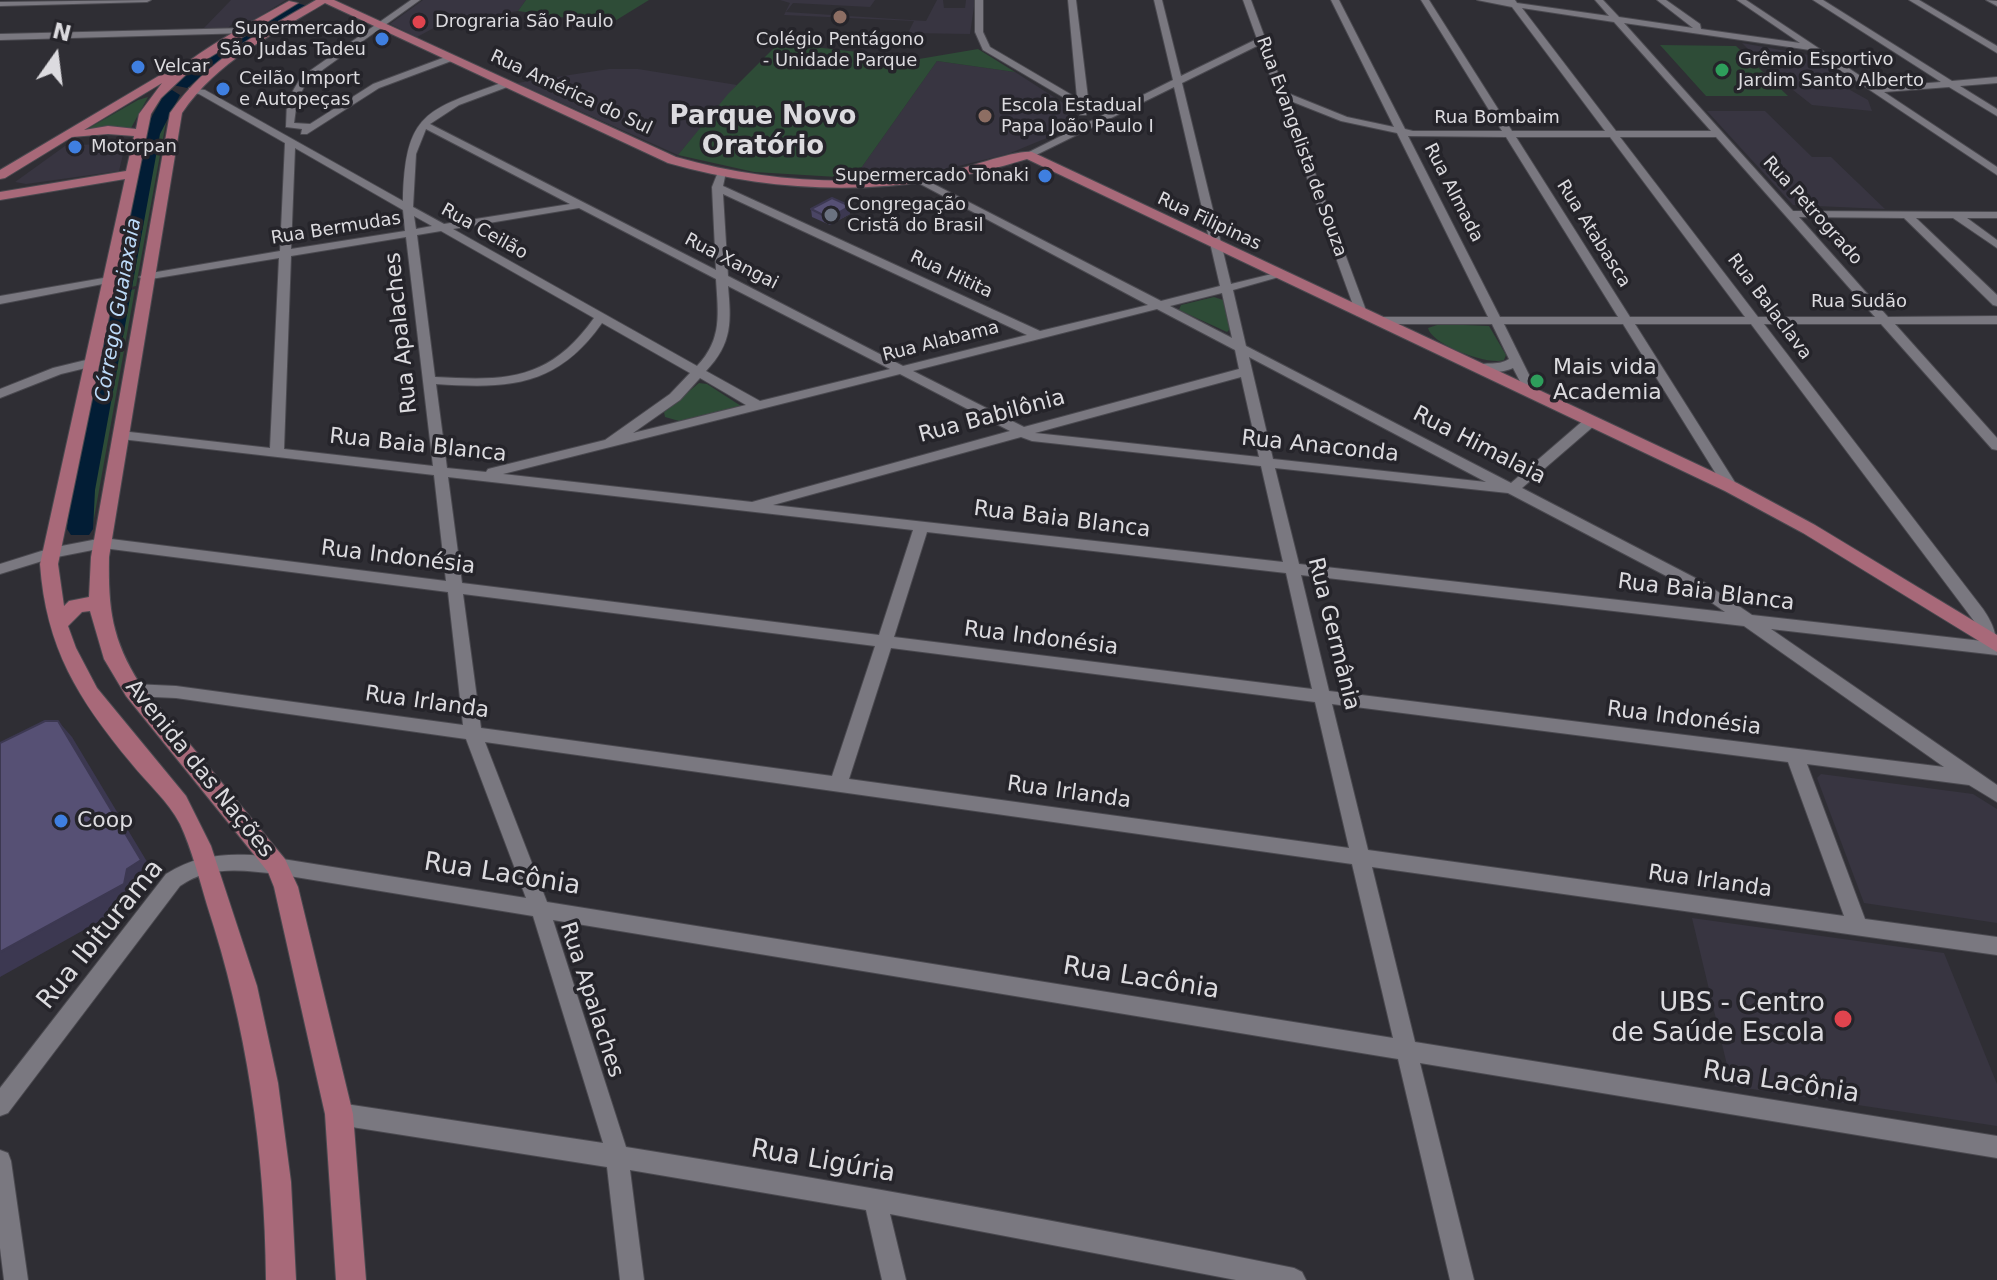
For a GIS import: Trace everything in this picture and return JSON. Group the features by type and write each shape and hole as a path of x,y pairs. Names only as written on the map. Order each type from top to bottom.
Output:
{"main road":[{"name":"Avenida das Nações","path":"281,1280 282,1221 247,987 206,864 187,815 82,686 65,652 50,597 51,553 139,133 149,105 160,92 211,50 297,0"},
{"name":"Avenida das Nações","path":"324,0 229,58 192,90 174,121 145,277 103,543 98,603 108,644 133,690 277,866 286,887 339,1114 351,1280"},
{"name":"Rua América do Sul","path":"324,0 672,160 722,174 826,183 916,179 1021,157"},
{"path":"0,180 61,139 211,50"},
{"path":"126,100 160,92 192,90"},
{"path":"61,139 108,130 139,133"},
{"name":"Rua Filipinas","path":"1021,157 1043,164 1361,313"},
{"path":"0,196 32,188 131,174"},
{"path":"0,180 32,188"},
{"path":"1361,313 1731,487 1809,529 1995,645"},
{"path":"57,625 76,606 98,603"}],"street":[{"path":"0,4 147,0"},
{"path":"261,126 280,121 287,114 304,79 416,0"},
{"path":"979,0 979,32 986,48 1100,121"},
{"path":"1072,0 1084,108 1073,134"},
{"name":"Rua Germânia","path":"1158,0 1324,696 1358,857 1462,1280"},
{"name":"Rua Evangelista de Souza","path":"1247,0 1361,313"},
{"name":"Rua Almada","path":"1335,0 1532,393"},
{"name":"Rua Atabasca","path":"1425,0 1731,487"},
{"path":"1481,0 1813,48"},
{"name":"Rua Petrogrado","path":"1599,0 1997,446"},
{"path":"1661,0 1697,26 1697,32"},
{"path":"1741,0 1997,172"},
{"path":"1817,0 1997,113"},
{"path":"1832,0 1997,101"},
{"path":"1913,0 1997,50"},
{"path":"1990,0 1997,4"},
{"name":"Rua Balaclava","path":"1513,3 1982,620 1995,645"},
{"path":"0,37 245,31"},
{"name":"Rua América do Sul","path":"1021,157 1262,40"},
{"path":"277,452 282,255 290,142 365,92 451,58"},
{"path":"1875,90 1997,80"},
{"path":"423,124 458,102 507,84"},
{"name":"Rua Ceilão","path":"192,90 758,406"},
{"name":"Rua Bombaim","path":"1281,94 1344,119 1402,133 1719,134"},
{"path":"287,114 290,127 311,127"},
{"name":"Rua Xangai","path":"423,124 1022,432"},
{"name":"Rua Apalaches","path":"423,124 409,150 408,209 414,235 438,471 473,734 540,909 617,1154 632,1280"},
{"path":"610,443 675,397 717,349 725,327 717,187 722,174"},
{"name":"Rua Himalaia","path":"916,179 1662,566 1753,621 1997,795"},
{"name":"Rua Hitita","path":"717,187 1040,336"},
{"name":"Rua Bermudas","path":"145,277 414,235 580,205"},
{"path":"1791,214 1997,215"},
{"path":"1907,215 1997,302"},
{"path":"1956,215 1997,245"},
{"name":"Rua Alabama","path":"481,475 1280,275"},
{"path":"0,300 109,280"},
{"path":"1334,301 1345,301 1354,295"},
{"path":"429,380 505,381 546,371 581,348 600,318"},
{"name":"Rua Sudão","path":"1378,321 1997,320"},
{"path":"1421,341 1421,328 1433,321"},
{"path":"1478,368 1506,367 1516,359"},
{"path":"0,394 57,371 90,363"},
{"name":"Rua Babilônia","path":"749,506 1247,371"},
{"path":"1513,489 1590,422"},
{"name":"Rua Anaconda","path":"1022,432 1057,442 1513,489"},
{"name":"Rua Baia Blanca","path":"121,435 1753,621 1995,645"},
{"path":"838,785 922,526"},
{"name":"Rua Indonésia","path":"0,569 51,553 103,543 1973,778"},
{"name":"Rua Irlanda","path":"133,690 176,692 1997,946"},
{"path":"1795,756 1858,927"},
{"name":"Rua Ibiturama","path":"0,1105 173,880 189,869 206,864 277,866"},
{"name":"Rua Lacônia","path":"277,866 1997,1147"},
{"name":"Rua Ligúria","path":"339,1114 617,1154 875,1199 1294,1280"},
{"path":"0,1161 16,1280"},
{"path":"875,1199 894,1280"}],"shaded area":[{"path":"231,0 286,0 252,21 235,21 228,28 203,29"},
{"path":"423,0 526,0 518,11 443,23 417,37 390,24"},
{"path":"780,0 875,0 870,7 793,3 786,12 926,21 937,0 943,0 944,8 965,8 966,0 975,0 970,34 908,33 914,21 784,15 790,3"},
{"path":"1742,43 1814,56 1844,76 1843,86 1868,100 1872,111 1812,105 1774,75"},
{"name":"Escola Estadual Papa João Paulo I","path":"937,61 1015,72 1074,110 1065,127 1054,135 1008,154 946,169 854,178"},
{"path":"609,69 638,69 737,85 678,155 517,83"},
{"path":"1707,111 1765,111 1812,157 1831,157 1885,209 1793,205"},
{"path":"126,142 119,171 26,184 15,182 65,146"},
{"path":"1821,774 1973,794 1997,809 1997,923 1864,903 1817,778"},
{"name":"UBS - Centro de Saúde Escola","path":"1692,918 1944,953 1997,1084 1997,1126 1732,1086"}],"green space":[{"path":"526,0 649,0 610,24 518,11"},
{"path":"779,43 919,59 978,49 1015,72 937,61 854,178 754,172 678,155 728,94"},
{"path":"1660,45 1736,46 1788,96 1706,96"},
{"path":"148,97 131,128 82,132 138,100"},
{"path":"174,97 177,98 166,122 136,286 126,288 155,134"},
{"path":"135,289 93,524 87,526 88,494 126,291"},
{"path":"1214,297 1223,300 1230,329 1227,332 1179,310 1181,305"},
{"path":"1440,324 1489,326 1506,355 1504,360 1486,360 1449,347 1431,334 1428,328"},
{"path":"699,383 707,384 741,406 679,421 665,417 664,412"}],"building":[{"path":"832,198 850,206 829,218 811,209"},
{"name":"Coop","path":"45,721 58,721 141,860 127,869 124,884 0,952 0,743"}],"waterway":[{"name":"Córrego Guaiaxaia","path":"181,85 217,56 301,6"},
{"name":"Córrego Guaiaxaia","path":"80,529 83,490 151,134 172,95"}],"place":[{"name":"Colégio Pentágono - Unidade Parque","path":"840,17"},
{"name":"Drograria São Paulo","path":"419,22"},
{"name":"Supermercado São Judas Tadeu","path":"382,39"},
{"name":"Velcar","path":"138,67"},
{"name":"Grêmio Esportivo Jardim Santo Alberto","path":"1722,70"},
{"name":"Ceilão Import e Autopeças","path":"223,89"},
{"name":"Escola Estadual Papa João Paulo I","path":"985,116"},
{"name":"Motorpan","path":"75,147"},
{"name":"Supermercado Tonaki","path":"1045,176"},
{"name":"Congregação Cristã do Brasil","path":"831,215"},
{"name":"Mais vida Academia","path":"1537,381"},
{"name":"Coop","path":"61,821"},
{"name":"UBS - Centro de Saúde Escola","path":"1843,1019"}],"district":[{"name":"Parque Novo Oratório","path":"763,132"}]}
